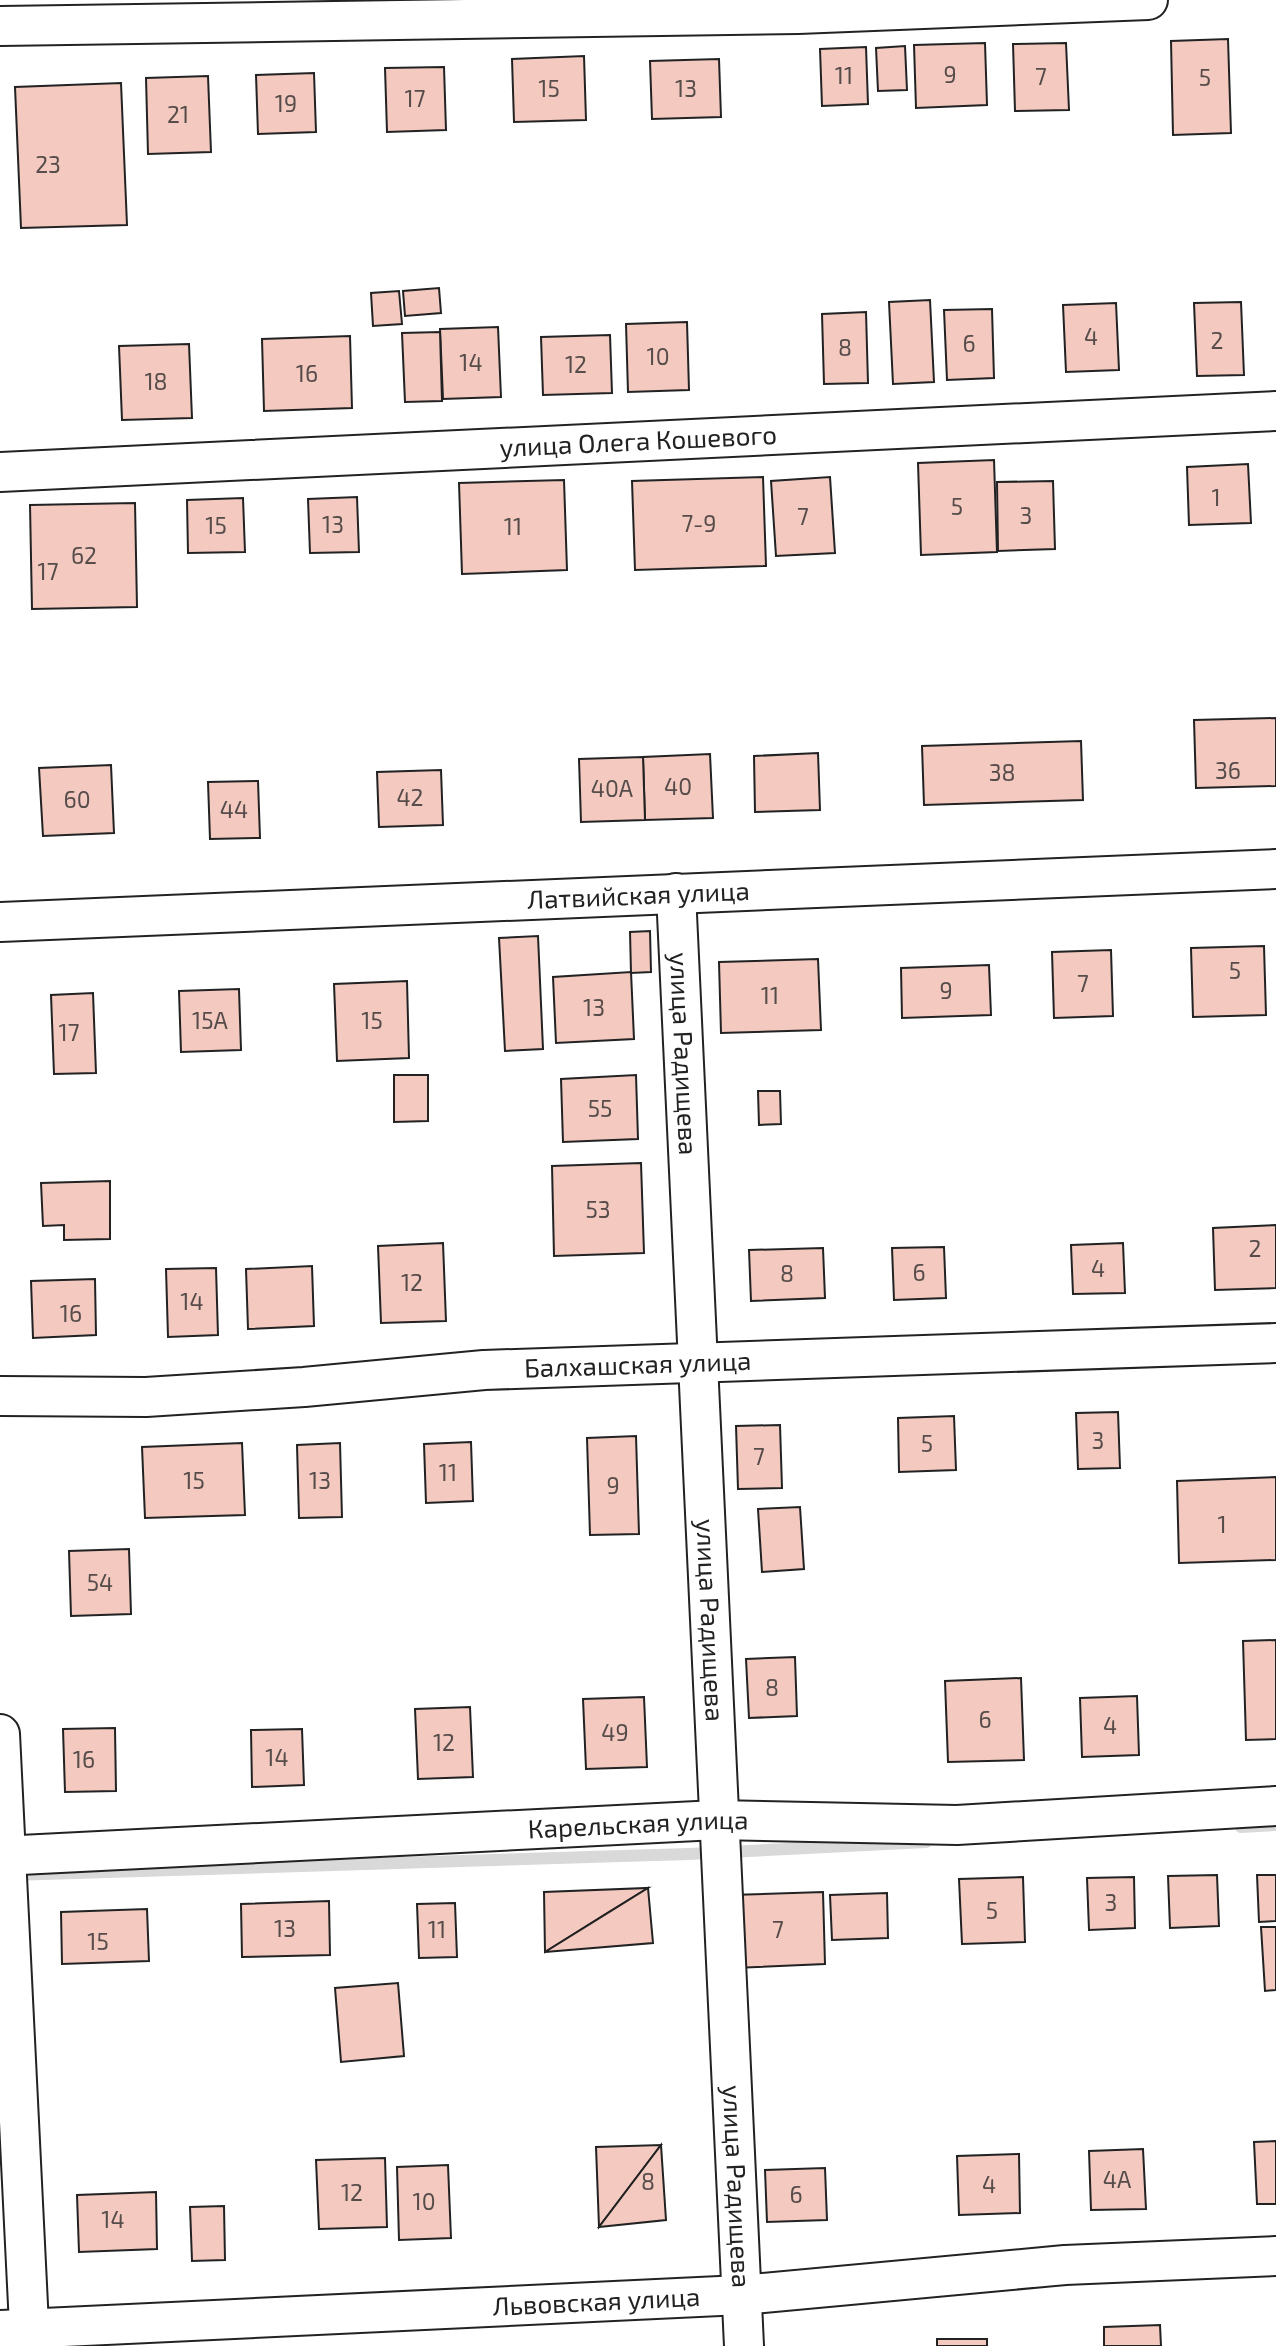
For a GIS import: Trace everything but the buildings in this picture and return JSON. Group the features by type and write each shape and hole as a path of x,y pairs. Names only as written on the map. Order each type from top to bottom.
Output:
{"street":[{"path":"0,26 1148,0"},
{"name":"улица Олега Кошевого","path":"0,471 1276,411"},
{"name":"Латвийская улица","path":"0,922 1276,869"},
{"name":"улица Радищева","path":"676,893 717,1820 744,2346"},
{"name":"Балхашская улица","path":"0,1396 146,1398 484,1370 1276,1343"},
{"path":"0,1734 20,2335"},
{"name":"Карельская улица","path":"2,1856 717,1820 957,1825 1276,1806"},
{"name":"Львовская улица","path":"20,2335 741,2295 1065,2264 1276,2256"}],"waterway":[{"path":"1241,1827 1276,1825"},
{"path":"10,1875 688,1854 926,1842"}]}
